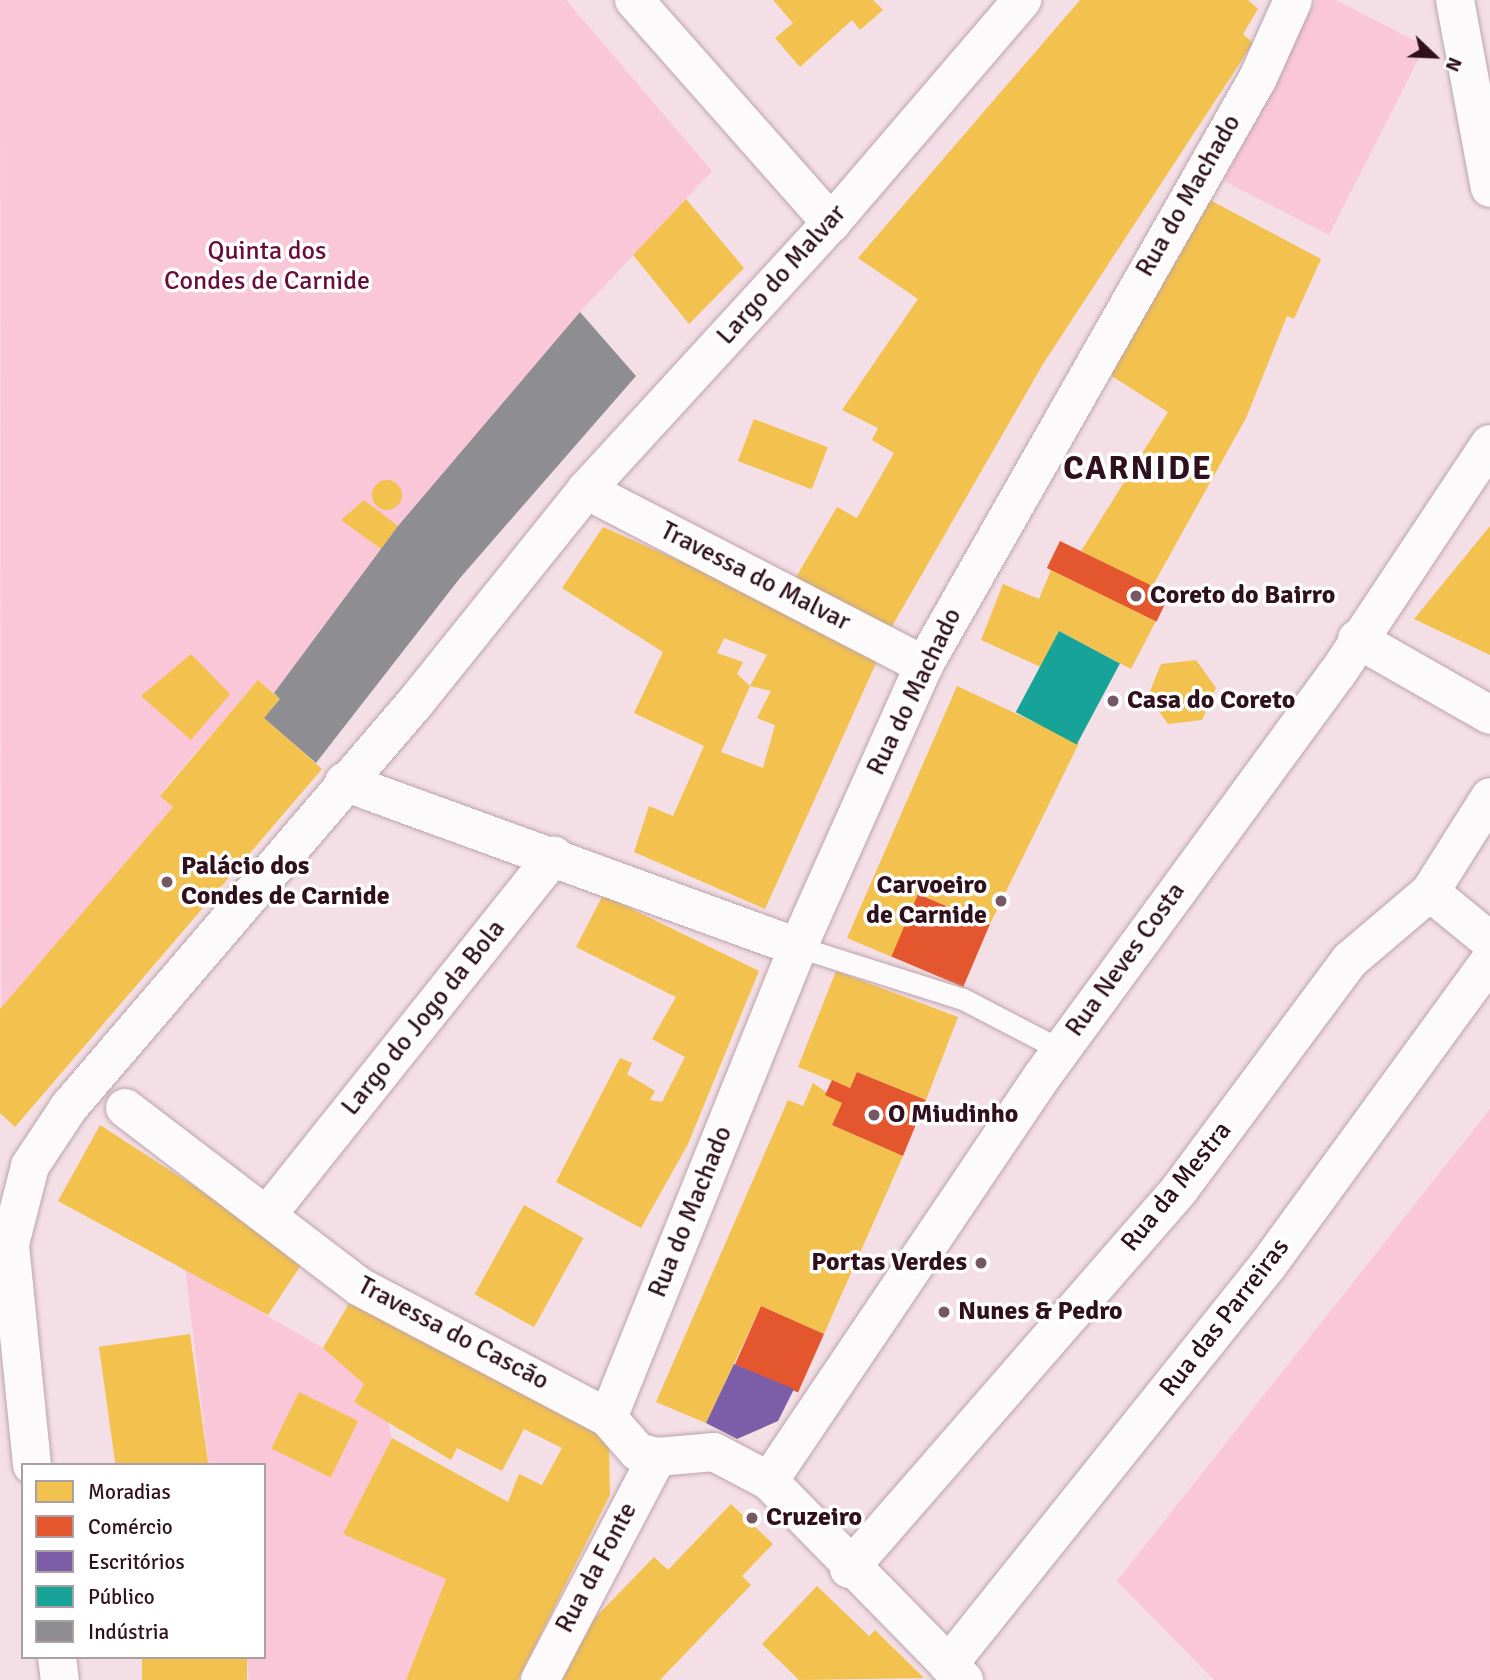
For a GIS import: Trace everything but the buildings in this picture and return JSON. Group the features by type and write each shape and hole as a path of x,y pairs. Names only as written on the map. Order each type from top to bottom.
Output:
{"street":[{"path":"634,0 831,223"},
{"name":"Largo do Malvar","path":"970,54 1006,0"},
{"name":"Largo do Malvar","path":"586,490 831,223 970,54 1022,0"},
{"name":"Rua do Machado","path":"608,1418 798,947 924,665 1258,78 1293,0"},
{"path":"1455,0 1490,188"},
{"name":"Rua Neves Costa","path":"769,1481 1061,1050 1357,639 1490,444"},
{"path":"32,1463 5,1240 30,1166 69,1107 586,490"},
{"name":"Travessa do Malvar","path":"586,490 924,665"},
{"path":"1357,639 1490,715"},
{"path":"344,782 554,855 798,947"},
{"name":"Rua da Mestra","path":"849,1569 1179,1190 1350,960 1430,892 1490,797"},
{"name":"Largo do Jogo da Bola","path":"267,1215 554,855"},
{"path":"1430,892 1490,941"},
{"name":"Rua das Parreiras","path":"956,1672 1268,1265 1490,961"},
{"path":"125,1108 267,1215"},
{"name":"Travessa do Cascão","path":"267,1215 360,1287 608,1418 648,1454"},
{"path":"648,1454 714,1452 769,1481 849,1569 956,1672"},
{"name":"Rua da Fonte","path":"540,1680 648,1454"},
{"path":"57,1659 60,1680"}],"lane":[{"path":"798,947 963,999 1061,1050"}],"green space":[{"name":"Quinta dos Condes de Carnide","path":"0,0 566,0 712,171 580,312 398,526 274,693 258,680 166,787 160,796 173,807 1,1008"},
{"path":"1316,0 1336,0 1425,46 1329,235 1224,181"},
{"path":"1490,1109 1490,1680 1214,1680 1117,1581"},
{"path":"185,1268 323,1348 364,1384 354,1402 387,1419 392,1438 343,1534 446,1579 406,1680 249,1680 247,1659 266,1659 266,1463 209,1463"}],"place":[{"name":"Coreto do Bairro","path":"1136,596"},
{"name":"Casa do Coreto","path":"1113,701"},
{"name":"Palácio dos Condes de Carnide","path":"167,882"},
{"name":"Carvoeiro de Carnide","path":"1001,901"},
{"name":"O Miudinho","path":"874,1115"},
{"name":"Portas Verdes","path":"981,1263"},
{"name":"Nunes & Pedro","path":"944,1312"},
{"name":"Cruzeiro","path":"752,1518"}],"district":[{"name":"CARNIDE","path":"1138,469"}]}
